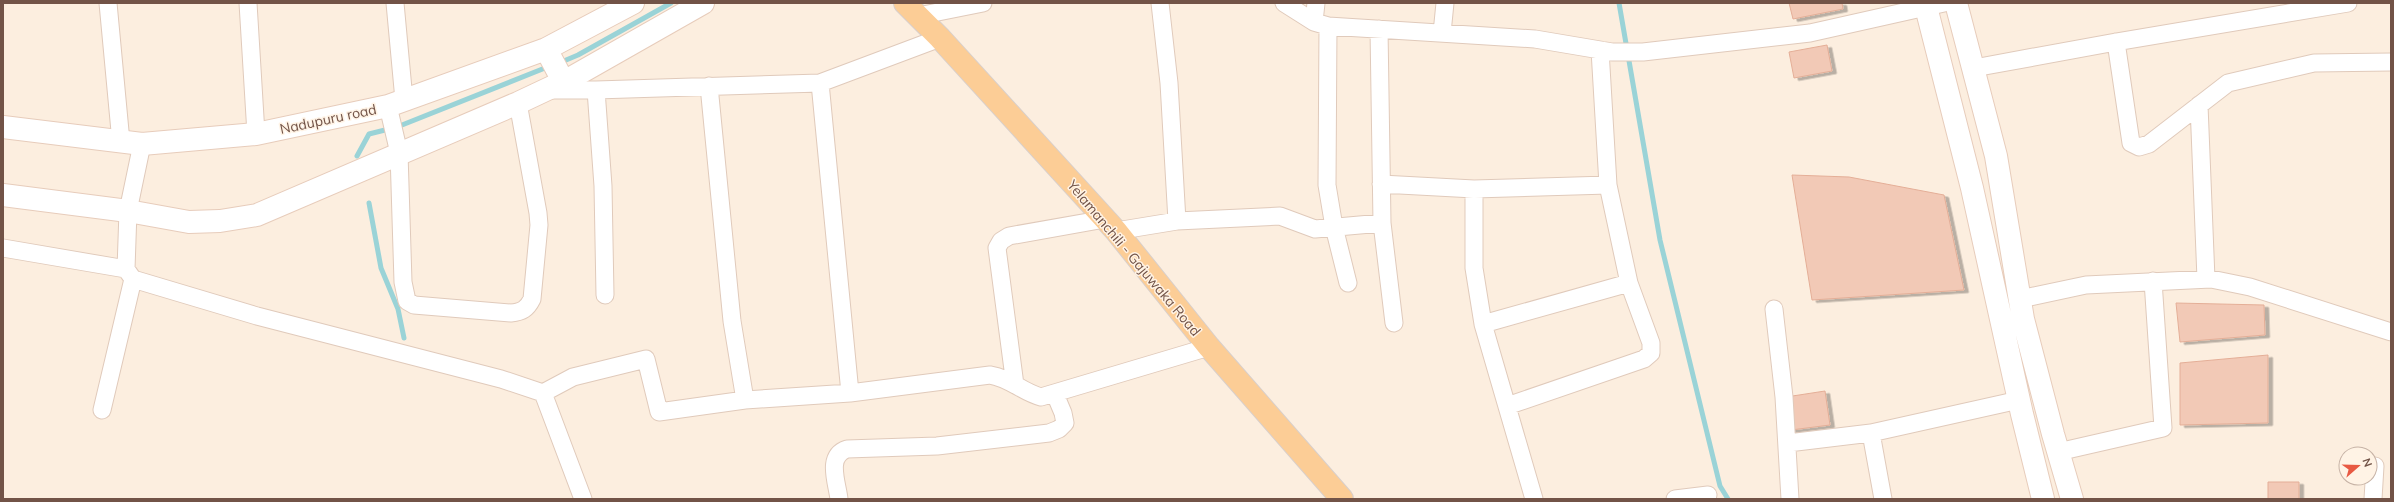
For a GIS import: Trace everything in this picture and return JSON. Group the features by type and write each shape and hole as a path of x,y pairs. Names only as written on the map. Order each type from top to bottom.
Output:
{"main road":[{"name":"Yelamanchili - Gajuwaka Road","path":"912,10 940,38 1110,225 1209,347 1342,499"}],"street":[{"path":"108,3 120,142"},
{"path":"248,3 256,134"},
{"path":"395,3 396,103 403,282 407,301 414,305 520,312 528,307 532,299 539,225 518,103"},
{"name":"Nadupuru road","path":"3,127 142,144 256,134 396,103 546,49 633,3"},
{"path":"3,195 128,211 189,222 220,222 257,215 555,86 703,3"},
{"path":"912,10 983,3"},
{"path":"1160,3 1169,83 1177,221"},
{"path":"1284,3 1321,24 1535,39 1606,51 1643,52 1810,33 1932,5 2019,400 2043,499"},
{"path":"1316,3 1321,24 1327,172 1334,227 1348,283"},
{"path":"1442,33 1445,3"},
{"path":"1956,3 1996,156 2023,319 2072,499"},
{"path":"1974,68 2116,42 2348,3"},
{"path":"1379,29 1382,223 1394,323"},
{"path":"555,86 596,90 820,82 940,38"},
{"path":"2116,42 2131,143 2139,147 2149,144 2228,83 2314,63 2391,62"},
{"path":"546,49 555,86"},
{"path":"1507,406 1644,359 1651,353 1651,343 1629,283 1608,186 1606,51"},
{"path":"820,82 850,393"},
{"path":"709,86 732,320 745,400"},
{"path":"596,90 603,186 605,295"},
{"path":"2199,105 2206,279"},
{"path":"102,410 129,274 128,211 142,144"},
{"path":"1381,184 1474,189 1608,186"},
{"path":"1474,189 1474,268 1483,324 1534,499"},
{"path":"1015,385 997,248 1001,240 1009,236 1110,225 1280,216 1315,229 1382,223"},
{"path":"3,248 129,274 257,316 495,378 543,393 573,377 646,359 659,412 745,400 850,393 990,375 1004,378 1028,393 1041,397 1209,347"},
{"path":"2020,299 2086,285 2206,279 2250,287 2391,332"},
{"path":"2058,452 2163,428 2152,281"},
{"path":"1483,324 1629,283"},
{"path":"1774,308 1788,443 1790,499"},
{"path":"543,393 583,499"},
{"path":"839,499 834,458 839,452 847,450 937,446 1050,433 1059,429 1065,423 1063,413 1055,394"},
{"path":"1788,443 1871,433 2019,400"},
{"path":"1871,433 1883,499"},
{"path":"2373,499 2374,486"},
{"path":"1675,499 1708,495"}],"building":[{"path":"1789,3 1842,3 1843,9 1793,19"},
{"path":"1827,45 1832,71 1794,78 1789,52"},
{"path":"1792,175 1849,177 1944,195 1964,290 1812,300"},
{"path":"2176,303 2264,305 2265,335 2180,342"},
{"path":"2268,355 2268,423 2180,425 2180,363"},
{"path":"1825,391 1830,425 1791,430 1786,397"},
{"path":"2268,482 2299,482 2299,499 2268,499"}],"waterway":[{"path":"559,63 578,55 671,3"},
{"path":"1619,3 1660,240 1720,486 1728,499"},
{"path":"357,156 369,134 397,127 550,66"},
{"path":"369,203 381,268 398,309 404,338"}]}
